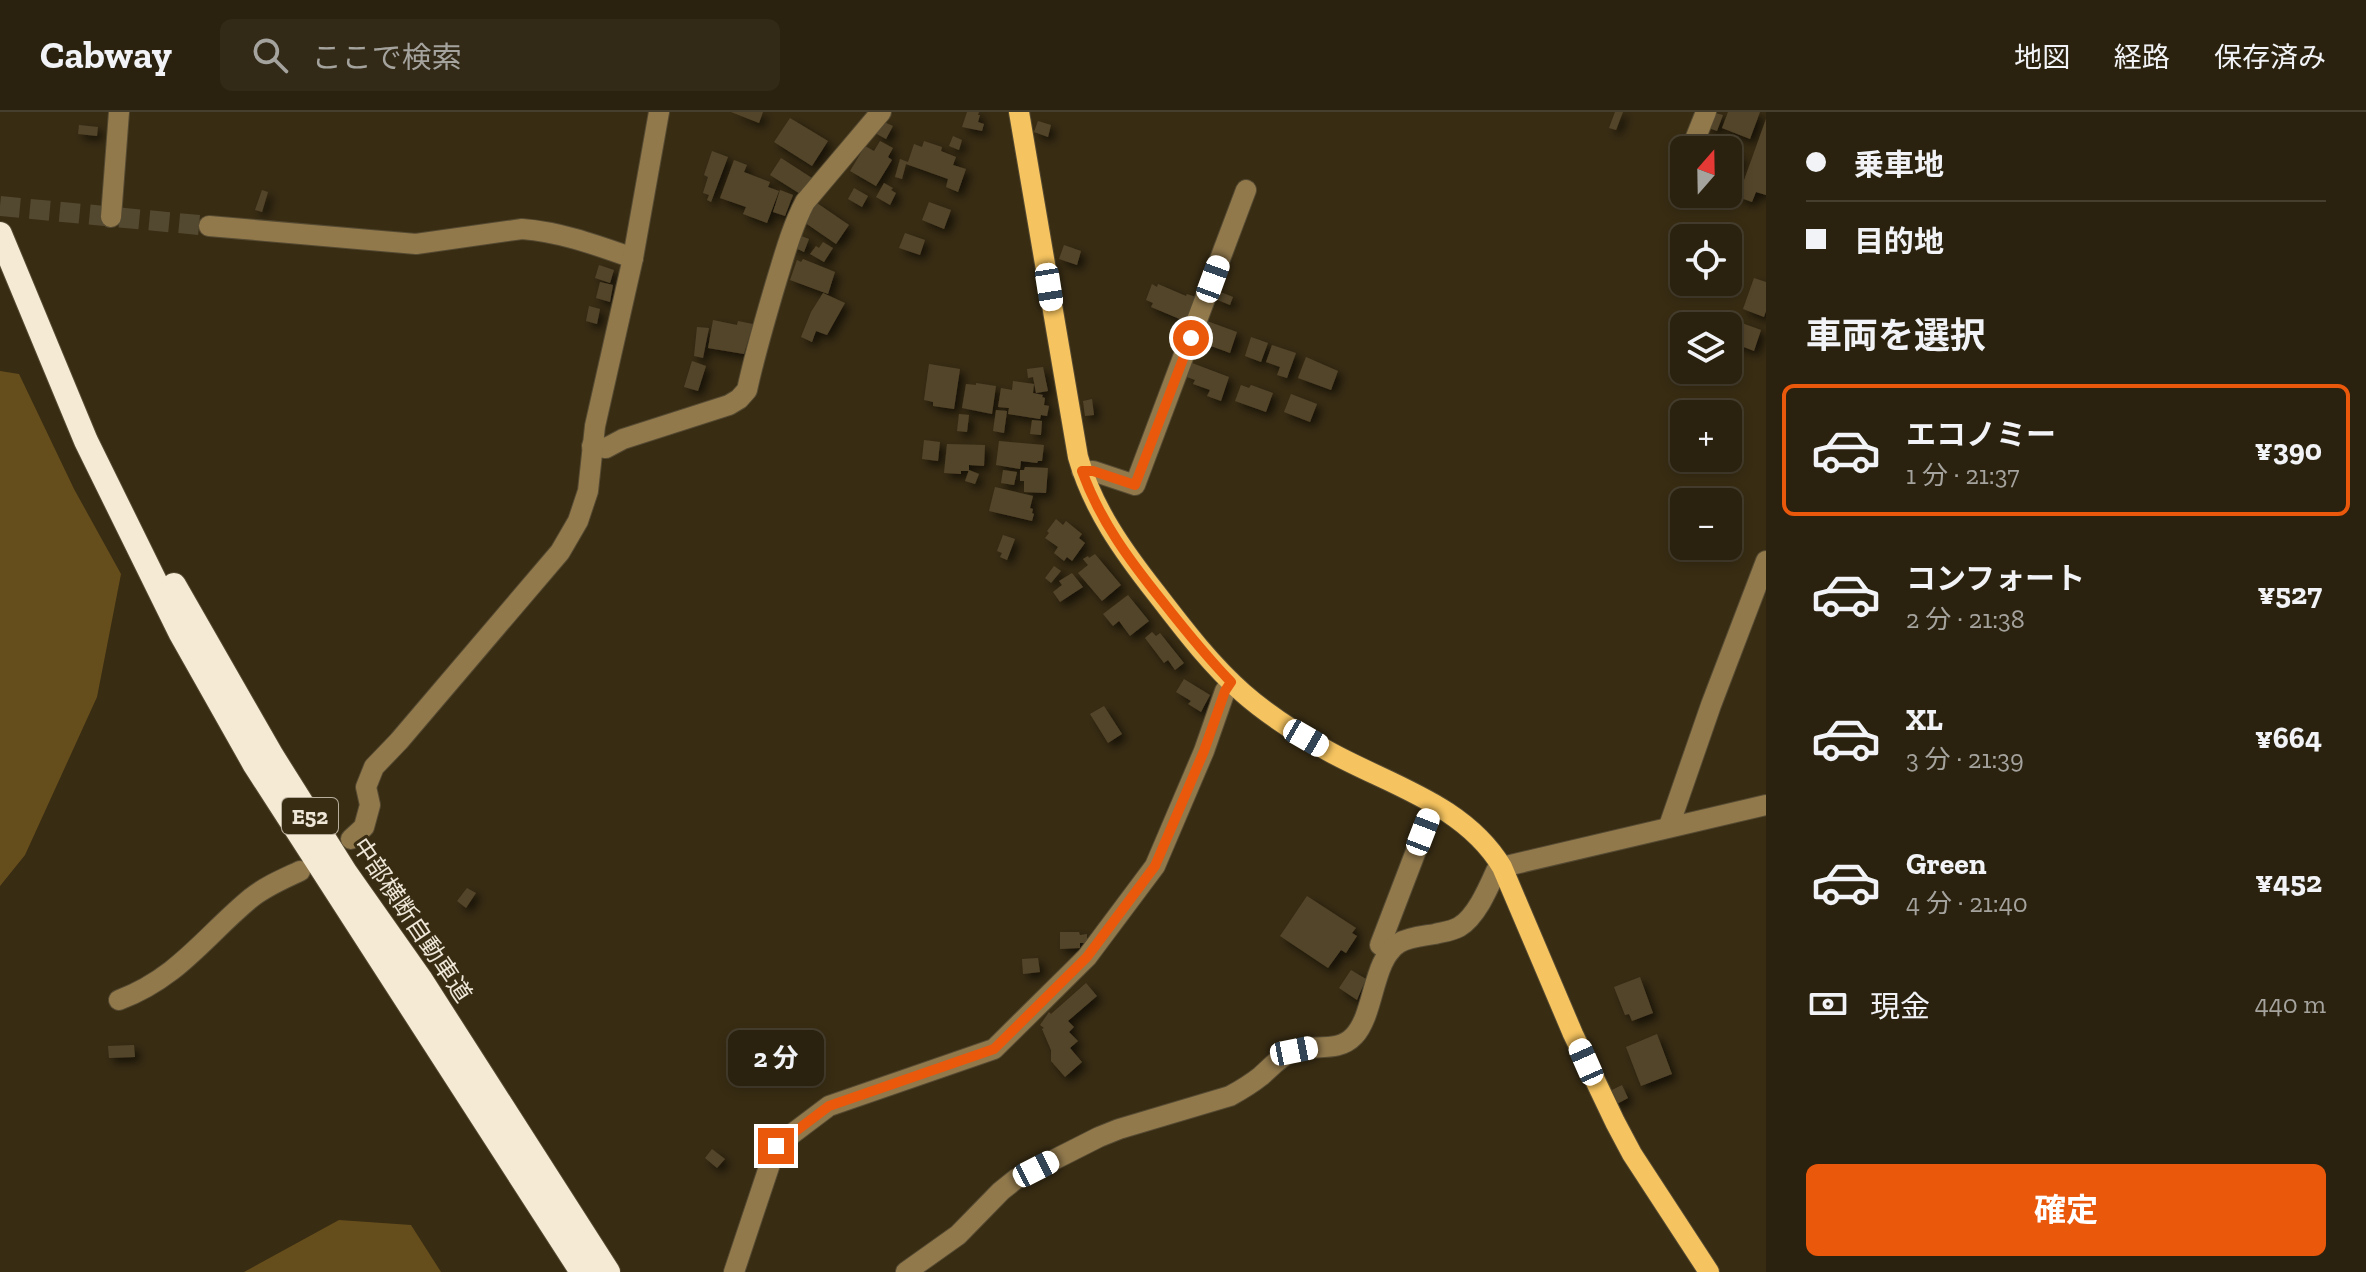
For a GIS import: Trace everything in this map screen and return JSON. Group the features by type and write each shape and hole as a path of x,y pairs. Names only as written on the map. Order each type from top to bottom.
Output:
{"highway":[{"name":"中部横断自動車道","path":"0,234 86,441 180,632 255,765 328,882 582,1272"},
{"name":"中部横断自動車道","path":"43,340 188,611 272,756 345,872 421,980 608,1272"}],"main road":[{"path":"1019,112 1082,471 1102,517 1130,560 1202,651 1231,682 1266,712 1306,738 1434,804 1466,823 1484,840 1502,867 1573,1034 1615,1122 1632,1154 1709,1272"}],"street":[{"path":"111,217 119,112"},
{"path":"351,839 364,827 370,805 366,787 374,767 560,552 578,521 588,491 592,446 633,258 659,112"},
{"path":"592,446 606,448 623,439 729,405 747,390 767,312 799,213 881,112"},
{"path":"1696,136 1706,112"},
{"path":"1082,471 1093,471 1135,485 1246,190"},
{"path":"209,226 416,244 522,229 574,238 633,258"},
{"path":"1669,826 1766,561"},
{"path":"734,1272 776,1146 829,1106 994,1049 1087,957 1155,866 1231,682"},
{"path":"1390,951 1380,945 1434,804"},
{"path":"906,1272 958,1235 1016,1179 1119,1129 1230,1096 1294,1051 1345,1043 1356,1034 1362,1022 1390,951 1400,943 1462,925 1470,917 1496,871 1502,867 1766,805"},
{"path":"119,1000 143,991 180,965 251,899 275,882 300,871"}],"shaded area":[{"path":"0,371 19,374 74,489 121,574 97,697 25,855 0,886"},
{"path":"339,1220 411,1225 441,1272 244,1272"}],"building":[{"path":"731,112 763,112 759,123"},
{"path":"967,112 979,112 978,122 984,124 982,131 962,127"},
{"path":"1615,112 1623,112 1616,130 1609,128"},
{"path":"1711,112 1723,115 1717,131 1706,127"},
{"path":"1728,112 1760,112 1750,139 1722,128"},
{"path":"790,118 828,141 812,166 774,142"},
{"path":"1766,119 1766,195 1756,192 1752,202 1742,198 1742,186"},
{"path":"882,121 893,126 886,139 875,133"},
{"path":"1038,121 1051,125 1048,137 1034,132"},
{"path":"79,125 98,127 97,136 78,134"},
{"path":"953,136 962,140 959,150 949,146"},
{"path":"880,141 893,148 888,157 892,160 876,186 850,171 865,146 874,151"},
{"path":"924,141 942,147 941,151 956,157 953,165 966,169 958,192 946,187 948,179 906,164 902,179 895,177 900,159 908,162 914,144 922,147"},
{"path":"712,151 728,157 711,202 707,200 709,195 703,193 708,177 704,175"},
{"path":"781,158 812,178 802,195 770,175"},
{"path":"734,160 747,165 744,172 770,182 768,187 779,191 767,223 743,214 746,207 720,198"},
{"path":"884,183 896,193 890,205 876,197"},
{"path":"854,188 868,196 862,207 848,199"},
{"path":"262,190 268,192 262,212 255,210"},
{"path":"780,190 793,195 785,216 773,212"},
{"path":"814,201 849,225 836,244 801,220"},
{"path":"929,202 951,210 944,229 922,220"},
{"path":"905,233 925,240 920,255 899,248"},
{"path":"796,234 809,239 804,252 791,246"},
{"path":"823,242 833,248 824,262 810,254"},
{"path":"1064,245 1081,251 1077,265 1059,259"},
{"path":"803,259 835,272 828,294 790,280 797,260 801,262"},
{"path":"599,265 614,270 610,283 595,278"},
{"path":"1754,278 1766,282 1764,317 1743,309"},
{"path":"600,282 613,285 610,302 596,298"},
{"path":"1152,284 1196,297 1187,319 1183,317 1182,320 1151,307 1153,303 1146,300"},
{"path":"1218,291 1233,297 1230,305 1215,299"},
{"path":"823,293 845,303 827,335 816,331 812,342 801,337"},
{"path":"589,306 600,309 597,324 586,321"},
{"path":"713,320 737,325 738,321 753,324 744,354 708,348"},
{"path":"1207,321 1237,332 1230,353 1200,342"},
{"path":"1742,323 1761,330 1754,351 1742,346"},
{"path":"697,327 709,328 703,358 694,356"},
{"path":"1251,337 1268,343 1261,362 1245,356"},
{"path":"1272,345 1296,353 1287,378 1277,375 1280,367 1266,362"},
{"path":"1306,357 1338,371 1331,390 1298,378"},
{"path":"692,361 706,366 698,391 684,387"},
{"path":"1192,363 1229,377 1221,401 1207,396 1210,390 1193,384 1195,380 1187,377"},
{"path":"929,364 960,369 954,409 933,406 933,402 924,400"},
{"path":"1043,367 1048,391 1036,393 1033,377 1028,378 1027,369"},
{"path":"1013,381 1034,384 1033,393 1043,395 1044,405 1049,406 1047,416 1041,415 1040,419 1008,414 1009,408 998,407 1001,388 1012,390"},
{"path":"966,384 996,386 992,414 962,408"},
{"path":"1241,385 1249,388 1251,385 1273,393 1266,412 1235,401"},
{"path":"1291,394 1317,404 1310,422 1284,412"},
{"path":"1092,399 1094,415 1085,416 1083,401"},
{"path":"996,410 1007,411 1004,433 993,431"},
{"path":"959,414 969,415 967,432 957,431"},
{"path":"1032,420 1042,421 1041,435 1030,434"},
{"path":"924,440 940,442 938,461 922,459"},
{"path":"999,441 1044,445 1042,461 1021,461 1020,469 996,465"},
{"path":"947,444 985,445 984,466 969,465 969,471 961,471 961,474 944,473"},
{"path":"1025,467 1048,468 1046,493 1024,492 1020,470"},
{"path":"969,470 979,474 975,484 965,481"},
{"path":"1003,470 1017,472 1014,485 1001,483"},
{"path":"995,487 1033,496 1030,508 1034,514 1032,521 989,511"},
{"path":"1056,519 1063,525 1066,521 1082,534 1079,538 1085,543 1072,561 1067,557 1064,561 1054,553 1058,547 1045,538"},
{"path":"1003,535 1015,539 1007,560 1000,557 1002,553 997,551"},
{"path":"1095,554 1121,585 1102,601 1078,573 1088,565 1083,559"},
{"path":"1054,566 1061,571 1051,583 1045,578"},
{"path":"1072,573 1083,587 1060,602 1053,592 1062,585 1059,581"},
{"path":"1128,595 1149,621 1130,636 1119,621 1113,626 1103,614"},
{"path":"1152,632 1156,636 1160,633 1184,663 1175,670 1168,660 1164,663 1145,638"},
{"path":"1184,679 1210,695 1201,712 1176,692"},
{"path":"1104,706 1122,734 1108,743 1090,714"},
{"path":"467,888 476,893 466,908 457,901"},
{"path":"1307,896 1356,928 1352,933 1357,936 1346,953 1341,950 1328,968 1280,936"},
{"path":"1060,932 1087,934 1087,943 1080,943 1080,948 1060,949"},
{"path":"1038,958 1040,972 1023,974 1022,959"},
{"path":"1351,970 1366,979 1357,1000 1339,988"},
{"path":"1640,977 1653,1013 1632,1021 1629,1014 1625,1015 1614,987"},
{"path":"1086,983 1097,996 1068,1021 1074,1027 1069,1032 1078,1041 1070,1048 1082,1062 1065,1077 1051,1061 1051,1050 1044,1028 1040,1025 1049,1012 1051,1014"},
{"path":"1657,1034 1672,1074 1641,1086 1626,1047"},
{"path":"134,1045 135,1057 109,1058 108,1046"},
{"path":"1622,1085 1628,1098 1615,1105 1608,1092"},
{"path":"712,1149 725,1159 717,1168 705,1158"}],"tunnel":[{"path":"0,206 209,226"}],"route":[{"path":"776,1146 829,1106 994,1049 1087,957 1155,866 1231,682 1202,651 1130,560 1102,517 1082,471 1093,471 1135,485 1191,338"}]}
